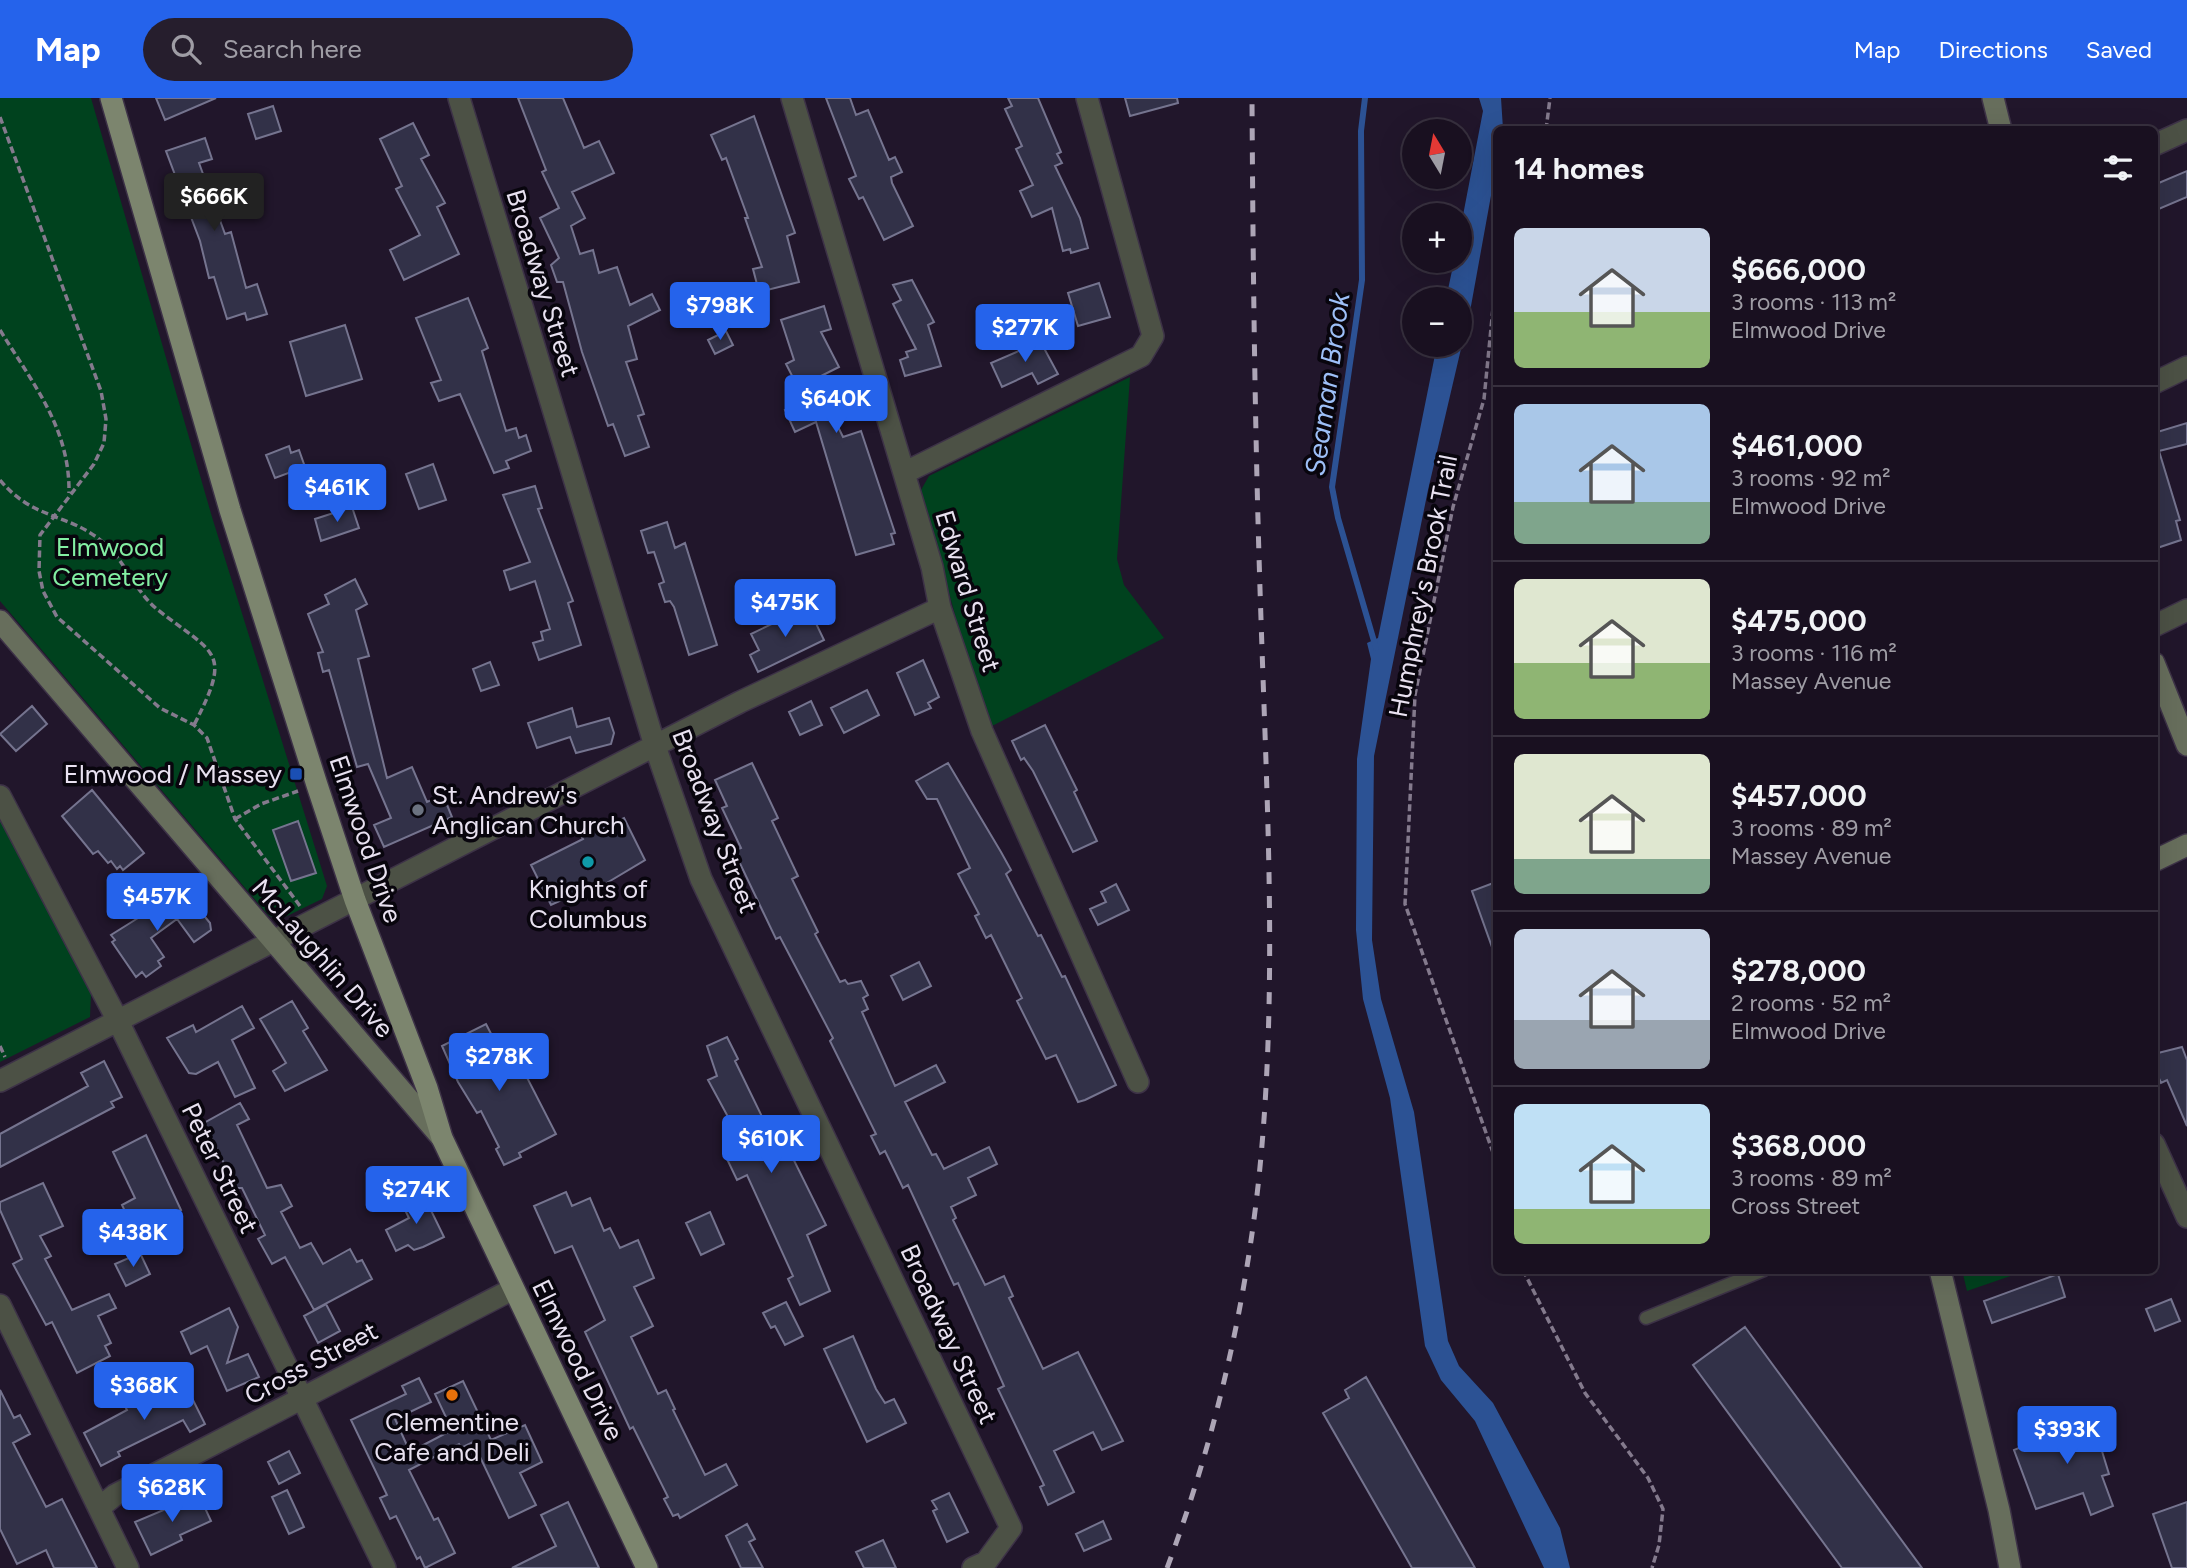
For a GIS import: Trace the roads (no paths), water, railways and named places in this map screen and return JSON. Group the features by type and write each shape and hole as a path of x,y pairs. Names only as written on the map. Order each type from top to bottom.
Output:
{"main road":[{"name":"Elmwood Drive","path":"111,98 230,510 355,900 427,1088 442,1138 647,1568"},
{"path":"1993,98 2000,126"},
{"name":"McLaughlin Drive","path":"2,628 442,1138"},
{"path":"2158,673 2187,745"},
{"path":"2158,859 2187,845"},
{"path":"1941,1274 1999,1510 2010,1568"}],"street":[{"name":"Broadway Street","path":"458,98 655,746 701,879 1011,1528 986,1562 973,1568"},
{"name":"Edward Street","path":"792,98 932,568 940,608 982,732 1138,1082"},
{"path":"904,473 1141,356 1153,336 1087,98"},
{"path":"2158,143 2187,130"},
{"path":"2158,381 2187,367"},
{"path":"0,1081 655,746 940,608"},
{"path":"2158,624 2187,610"},
{"name":"Peter Street","path":"0,796 118,1021 385,1568"},
{"path":"2158,1153 2187,1217"},
{"name":"Cross Street","path":"99,1508 116,1495 302,1401 513,1289"},
{"path":"0,1305 128,1568"}],"lane":[{"path":"1646,1318 1754,1274"}],"water":[{"path":"1479,98 1501,98 1503,126 1493,126 1493,185 1472,300 1472,287 1449,287 1451,273 1472,273 1472,203 1465,203 1468,189 1472,189 1472,168 1483,111"},
{"path":"1435,357 1459,357 1428,490 1374,756 1372,940 1381,999 1414,1112 1448,1341 1459,1366 1493,1403 1560,1528 1570,1568 1544,1568 1475,1421 1441,1380 1425,1346 1390,1098 1363,999 1356,930 1357,759 1371,659 1367,643 1378,638"}],"waterway":[{"name":"Seaman Brook","path":"1365,98 1361,131 1362,280 1332,487 1338,518 1376,648"}],"railway":[{"path":"1167,1568 1213,1424 1236,1326 1253,1227 1265,1108 1270,968 1256,424 1252,98"}],"place":[{"name":"Elmwood / Massey","path":"296,774"},
{"name":"St. Andrew's Anglican Church","path":"418,810"},
{"name":"Knights of Columbus","path":"588,862"},
{"name":"Clementine Cafe and Deli","path":"452,1395"}],"park label":[{"name":"Elmwood Cemetery","path":"110,562"}]}
